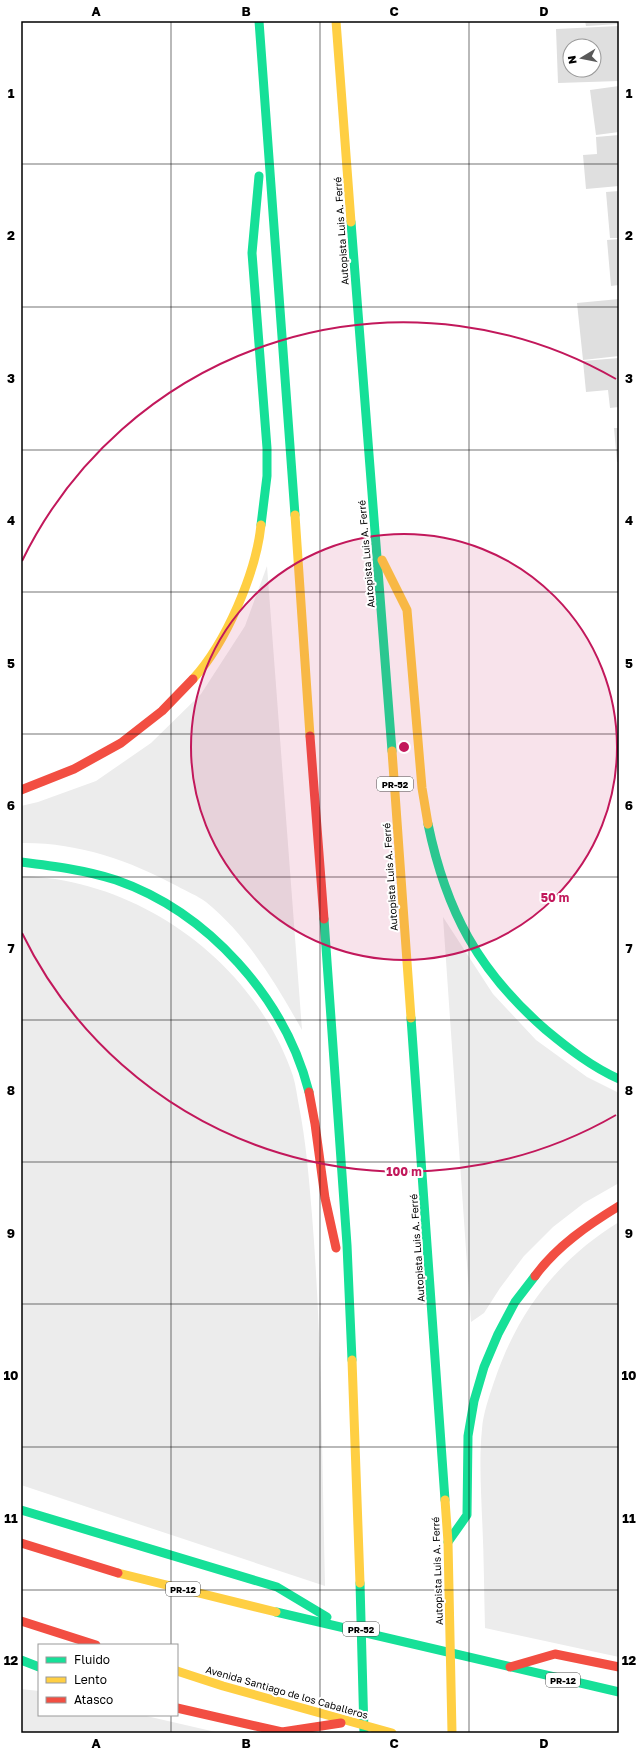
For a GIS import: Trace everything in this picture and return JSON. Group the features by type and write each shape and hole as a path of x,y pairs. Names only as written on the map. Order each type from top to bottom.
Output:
{"highway":[{"name":"PR-52","path":"258,21 346,1229 359,1526 364,1733"},
{"name":"Autopista Luis A. Ferré","path":"336,21 390,721 448,1545 452,1733"},
{"path":"21,790 66,774 85,765 145,727 169,706 193,681 216,651 242,597 260,538 267,474 266,439 252,252 265,108"},
{"path":"376,550 407,610 422,788 426,816 431,844 457,913 473,946 494,978 520,1008 579,1056 606,1074 619,1079"},
{"path":"21,862 68,868 100,875 137,888 162,900 188,917 220,944 244,968 267,1000 299,1061 307,1086 315,1121 324,1192 350,1319"},
{"path":"448,1545 467,1516 468,1435 474,1398 495,1336 525,1289 546,1264 590,1223 619,1206"},
{"path":"21,1510 277,1587 347,1629"},
{"name":"PR-12","path":"21,1543 123,1574 347,1629 619,1692"},
{"path":"21,1621 93,1644"},
{"path":"507,1667 555,1654 619,1667"},
{"path":"21,1660 38,1667"},
{"name":"Avenida Santiago de los Caballeros","path":"178,1671 223,1686 392,1733"},
{"path":"178,1708 282,1732 350,1722"}],"shaded area":[{"path":"267,566 302,1030 282,995 248,945 221,915 203,900 140,868 102,854 82,849 42,843 21,843 21,806 38,802 96,781 151,743 201,694 245,626"},
{"path":"21,876 65,881 108,893 149,911 187,935 222,964 251,998 275,1035 293,1076 296,1087 310,1187 318,1307 325,1586 21,1485"},
{"path":"443,917 493,994 536,1040 587,1077 619,1093 619,1183 584,1203 553,1227 524,1256 500,1288 484,1313 471,1322"},
{"path":"619,1222 619,1657 485,1628 480,1462 483,1423 488,1400 503,1357 527,1311 558,1271 577,1253"},
{"path":"21,1689 38,1691 38,1716 146,1716 220,1733 21,1733"}],"building":[{"path":"585,21 619,21 619,24 586,26"},
{"path":"619,26 619,81 558,83 556,29"},
{"path":"619,86 619,132 596,135 590,90"},
{"path":"619,135 619,186 586,189 583,155 597,154 596,137"},
{"path":"619,191 619,238 610,238 606,192"},
{"path":"619,239 619,285 611,286 607,240"},
{"path":"619,299 619,356 583,360 577,303"},
{"path":"619,358 619,407 610,408 608,390 586,392 583,361"},
{"path":"614,428 619,428 619,462 617,462"}],"traffic: fast":[{"path":"259,21 295,515"},
{"path":"259,176 252,253 267,448 267,476 261,525"},
{"path":"351,222 392,751"},
{"path":"428,824 444,885 455,912 468,938 501,985 522,1008 563,1044 599,1069 619,1079"},
{"path":"21,862 81,871 116,880 150,894 182,913 211,936 238,963 262,992 282,1024 298,1057 309,1092"},
{"path":"324,919 347,1245 352,1360"},
{"path":"411,1018 445,1500"},
{"path":"448,1542 467,1515 468,1436 474,1401 484,1367 498,1334 515,1302 535,1276"},
{"path":"21,1510 277,1587 327,1617"},
{"path":"360,1583 364,1733"},
{"path":"276,1612 619,1692"},
{"path":"21,1660 38,1667"}],"traffic: slow":[{"path":"336,21 351,222"},
{"path":"295,515 310,736"},
{"path":"193,679 217,646 238,606 253,564 261,525"},
{"path":"382,560 407,610 422,788 428,824"},
{"path":"392,751 411,1018"},
{"path":"352,1360 360,1583"},
{"path":"445,1500 448,1542 452,1733"},
{"path":"118,1573 276,1612"},
{"path":"178,1671 223,1686 392,1733"}],"traffic: jam":[{"path":"21,790 74,769 121,743 162,711 193,679"},
{"path":"310,736 324,919"},
{"path":"309,1092 325,1198 336,1248"},
{"path":"535,1276 563,1246 619,1206"},
{"path":"21,1543 118,1573"},
{"path":"21,1621 93,1644"},
{"path":"510,1667 555,1654 619,1667"},
{"path":"178,1708 282,1732 341,1723"}]}
